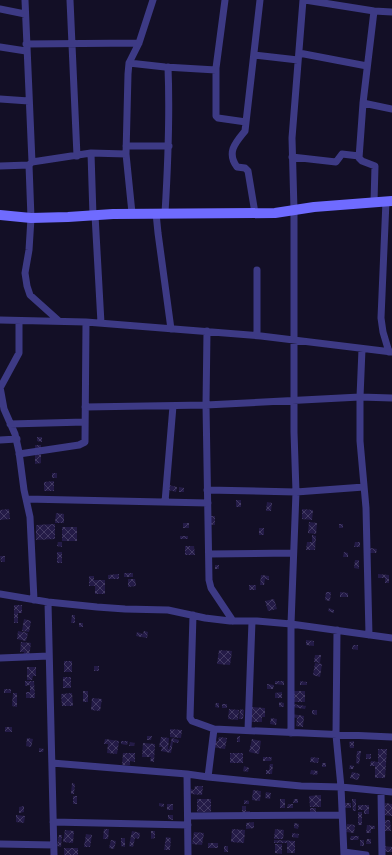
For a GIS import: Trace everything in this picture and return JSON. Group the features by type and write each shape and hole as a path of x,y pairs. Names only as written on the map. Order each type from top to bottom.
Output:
{"street":[{"path":"25,0 29,101 31,218 29,250 25,273 26,286 30,295 59,321"},
{"path":"70,0 77,156"},
{"path":"132,214 126,154 129,63 139,43 153,0"},
{"path":"225,0 216,70 216,116 218,118 246,122"},
{"path":"255,213 248,171 247,169 237,167 232,156 233,147 245,131 260,0"},
{"path":"291,732 291,624 296,492 292,138 304,0 329,2 374,11 392,12"},
{"path":"0,9 25,14"},
{"path":"374,11 363,103 359,156 362,162 375,166 374,202"},
{"path":"0,48 26,48 71,43 139,43"},
{"path":"254,55 298,57 368,66"},
{"path":"129,63 216,70"},
{"path":"168,67 169,146 158,233 171,329"},
{"path":"0,99 29,101"},
{"path":"363,103 392,109"},
{"path":"126,146 169,146"},
{"path":"91,154 101,323"},
{"path":"0,166 30,164 91,154 126,154"},
{"path":"292,157 336,162 342,154 359,156"},
{"path":"0,215 31,218 68,218 94,215 160,213 275,213 389,201 383,257 381,318 383,332 391,352 257,336 101,323 0,320"},
{"path":"383,257 392,258"},
{"path":"257,270 257,336"},
{"path":"19,321 19,353 0,388 6,416 17,439 31,531 34,600"},
{"path":"19,454 83,444 85,442 86,322"},
{"path":"207,332 206,405 209,580 211,588 233,621"},
{"path":"362,349 360,441 366,508 369,634"},
{"path":"85,407 173,406 294,400 392,398"},
{"path":"0,410 3,402"},
{"path":"164,502 173,406"},
{"path":"10,424 85,422"},
{"path":"0,440 17,439"},
{"path":"208,490 296,492 364,487"},
{"path":"26,499 208,503"},
{"path":"209,554 293,553"},
{"path":"0,594 48,602 125,609 163,609 233,621 291,624 392,638"},
{"path":"48,602 54,855"},
{"path":"193,615 190,720 214,729 392,737"},
{"path":"248,730 252,621"},
{"path":"337,630 336,734 341,787 344,854 366,855"},
{"path":"0,658 49,656"},
{"path":"208,777 214,729"},
{"path":"52,763 187,774 301,786 341,787 392,792"},
{"path":"187,774 188,855"},
{"path":"381,791 382,855"},
{"path":"188,816 342,815"},
{"path":"53,822 188,826"},
{"path":"0,844 54,845"}],"building":[{"path":"37,437 42,437 42,442 37,441"},
{"path":"35,445 41,445 41,463 35,464"},
{"path":"52,473 57,473 57,478 52,478"},
{"path":"54,481 54,491 44,491 44,482"},
{"path":"169,485 177,487 176,492 169,490"},
{"path":"179,487 184,488 184,492 179,492"},
{"path":"236,500 241,500 241,507 236,507"},
{"path":"267,502 272,503 271,511 266,511"},
{"path":"9,509 10,519 0,520 0,510"},
{"path":"302,509 313,510 312,520 302,519"},
{"path":"56,513 64,514 64,523 55,523"},
{"path":"207,516 215,516 215,525 206,524"},
{"path":"309,522 317,523 316,534 308,533"},
{"path":"183,523 189,523 189,528 183,528"},
{"path":"55,524 55,539 36,540 36,525"},
{"path":"339,524 343,524 343,528 339,528"},
{"path":"62,527 77,527 77,541 62,541"},
{"path":"259,528 264,528 264,535 259,535"},
{"path":"312,535 316,536 315,550 306,550 307,542 312,542"},
{"path":"180,536 188,536 188,539 180,539"},
{"path":"58,542 62,542 62,547 57,546"},
{"path":"355,542 360,542 360,547 354,547"},
{"path":"185,546 194,546 195,555 185,555"},
{"path":"370,548 377,549 376,553 369,553"},
{"path":"57,552 62,552 62,563 57,563"},
{"path":"344,552 348,553 348,557 343,557"},
{"path":"0,556 5,556 5,562 1,562"},
{"path":"355,560 359,560 359,569 354,568"},
{"path":"215,565 219,565 219,569 215,569"},
{"path":"124,573 133,573 133,577 124,577"},
{"path":"119,574 119,579 108,579 108,575"},
{"path":"378,574 389,575 389,583 385,583 385,578 378,578"},
{"path":"261,575 269,576 269,580 265,579 264,585 260,585"},
{"path":"89,576 94,576 94,580 105,580 105,594 95,594 95,586 89,586"},
{"path":"128,579 135,579 136,586 128,587"},
{"path":"249,585 256,585 256,590 249,590"},
{"path":"326,592 331,592 330,601 325,600"},
{"path":"340,592 348,593 348,597 340,597"},
{"path":"274,599 277,609 268,611 265,601"},
{"path":"14,605 22,605 22,613 18,613 18,623 14,623"},
{"path":"329,608 334,610 334,613 328,611"},
{"path":"72,615 75,615 75,623 71,623"},
{"path":"24,619 31,621 29,632 22,631"},
{"path":"79,623 83,623 83,627 79,627"},
{"path":"18,631 28,633 26,641 17,639"},
{"path":"144,631 148,632 147,638 136,636 137,632 143,634"},
{"path":"306,640 314,641 314,646 306,645"},
{"path":"21,642 31,643 29,657 23,656 24,652 20,652"},
{"path":"353,645 358,645 358,650 352,649"},
{"path":"219,650 232,651 230,665 217,664"},
{"path":"315,655 321,655 320,663 314,662"},
{"path":"64,661 72,661 72,672 64,672"},
{"path":"315,663 322,664 320,677 313,675"},
{"path":"94,666 99,666 99,671 94,671"},
{"path":"27,667 36,667 36,676 33,676 32,680 27,680"},
{"path":"63,677 71,677 71,688 63,688"},
{"path":"25,681 34,681 35,698 26,698 26,692 30,692 30,685 25,686"},
{"path":"275,681 284,681 284,685 275,684"},
{"path":"300,681 307,682 307,685 300,685"},
{"path":"267,684 274,685 273,689 267,689"},
{"path":"4,689 11,689 11,693 4,693"},
{"path":"83,691 88,691 88,702 83,702"},
{"path":"294,691 305,691 305,702 294,702"},
{"path":"282,692 282,698 275,698 275,693"},
{"path":"13,693 17,693 17,707 12,706"},
{"path":"72,693 73,706 62,706 61,694"},
{"path":"92,698 102,699 100,711 91,710"},
{"path":"279,702 284,703 284,707 279,707"},
{"path":"216,703 219,703 219,708 215,707"},
{"path":"222,704 227,704 227,708 222,708"},
{"path":"292,704 306,706 305,709 292,707"},
{"path":"252,707 265,708 265,717 262,717 262,722 252,722"},
{"path":"229,709 239,710 238,720 228,719"},
{"path":"240,709 244,710 243,719 239,719"},
{"path":"312,710 317,710 317,715 312,714"},
{"path":"292,714 304,716 303,727 296,726 297,718 291,717"},
{"path":"271,718 277,719 276,725 270,724"},
{"path":"5,727 12,727 12,732 5,732"},
{"path":"170,729 182,730 181,738 170,737"},
{"path":"147,736 152,736 151,740 147,740"},
{"path":"240,736 240,742 237,742 237,737"},
{"path":"161,737 169,738 168,749 172,738 179,740 178,743 173,742 171,753 161,751 162,747 159,747"},
{"path":"219,737 227,738 225,749 212,747 213,740 218,741"},
{"path":"27,738 33,739 31,747 26,746"},
{"path":"105,739 119,741 117,754 107,753 108,744 104,744"},
{"path":"252,739 261,741 259,754 249,752"},
{"path":"121,741 128,741 127,745 121,744"},
{"path":"354,741 354,748 350,748 349,742"},
{"path":"130,742 135,743 134,746 129,746"},
{"path":"143,743 155,744 154,762 150,761 151,757 142,757"},
{"path":"39,748 44,749 43,752 39,752"},
{"path":"378,749 387,749 385,778 375,778 375,766 370,766 371,761 378,762"},
{"path":"357,751 361,751 359,764 356,763"},
{"path":"123,753 135,753 135,762 130,761 130,765 122,765"},
{"path":"230,753 243,753 243,763 230,763"},
{"path":"366,754 371,754 371,759 366,759"},
{"path":"263,757 272,757 271,761 263,761"},
{"path":"311,757 319,758 318,763 310,762"},
{"path":"322,763 326,763 326,767 322,767"},
{"path":"270,764 273,764 272,774 266,774 266,770 269,770"},
{"path":"350,765 354,766 353,769 349,769"},
{"path":"244,766 249,768 248,772 243,771"},
{"path":"311,770 318,771 317,775 310,774"},
{"path":"352,772 360,774 358,780 350,778"},
{"path":"72,783 75,784 74,794 71,794"},
{"path":"195,786 203,786 202,795 191,794 191,789 194,790"},
{"path":"253,790 261,791 260,801 252,800"},
{"path":"266,792 271,793 270,799 265,798"},
{"path":"321,795 321,807 310,807 309,796"},
{"path":"73,796 77,796 77,804 73,804"},
{"path":"197,799 211,799 211,812 197,812"},
{"path":"280,799 285,799 285,808 280,808"},
{"path":"294,799 298,799 298,803 293,803"},
{"path":"352,799 356,799 356,811 353,811"},
{"path":"244,800 249,801 249,804 244,804"},
{"path":"159,803 164,804 164,807 159,806"},
{"path":"343,803 351,803 351,808 343,808"},
{"path":"385,803 392,804 392,816 383,815"},
{"path":"167,804 173,804 173,810 167,810"},
{"path":"288,804 293,804 293,808 287,808"},
{"path":"358,805 369,805 369,814 364,814 364,810 358,810"},
{"path":"24,806 24,812 19,813 19,807"},
{"path":"242,806 246,806 246,811 250,811 250,815 242,815"},
{"path":"310,808 316,808 316,815 310,815"},
{"path":"358,812 362,812 362,825 358,825"},
{"path":"16,815 25,816 24,823 16,822"},
{"path":"168,815 173,815 173,820 168,819"},
{"path":"383,820 390,820 391,831 383,831"},
{"path":"254,822 254,828 246,829 246,823"},
{"path":"294,823 299,824 298,829 294,828"},
{"path":"347,824 355,825 354,833 346,832"},
{"path":"367,825 375,826 375,829 371,829 371,833 366,833"},
{"path":"104,829 109,829 108,839 103,839"},
{"path":"232,829 245,830 244,843 231,842"},
{"path":"275,829 284,830 283,839 274,839"},
{"path":"65,830 74,831 73,843 63,842"},
{"path":"132,831 140,833 139,839 135,838 133,847 129,846"},
{"path":"151,831 155,831 155,838 151,839"},
{"path":"194,832 204,833 202,845 192,844"},
{"path":"292,833 299,834 298,838 292,837"},
{"path":"86,834 92,835 90,847 84,847"},
{"path":"59,835 62,835 61,847 57,846"},
{"path":"351,836 359,836 358,840 350,840"},
{"path":"166,837 171,838 170,850 164,850"},
{"path":"121,838 125,838 125,847 121,846"},
{"path":"367,839 371,839 371,844 366,844"},
{"path":"111,840 116,841 114,849 109,848"},
{"path":"274,840 295,841 295,853 287,853 287,843 274,843"},
{"path":"360,840 364,840 364,846 360,846"},
{"path":"208,843 218,843 218,848 208,848"},
{"path":"275,844 282,844 282,854 275,853"},
{"path":"224,846 228,846 228,852 224,852"},
{"path":"384,846 392,847 392,852 384,852"},
{"path":"64,848 78,848 78,855 64,855"}]}
